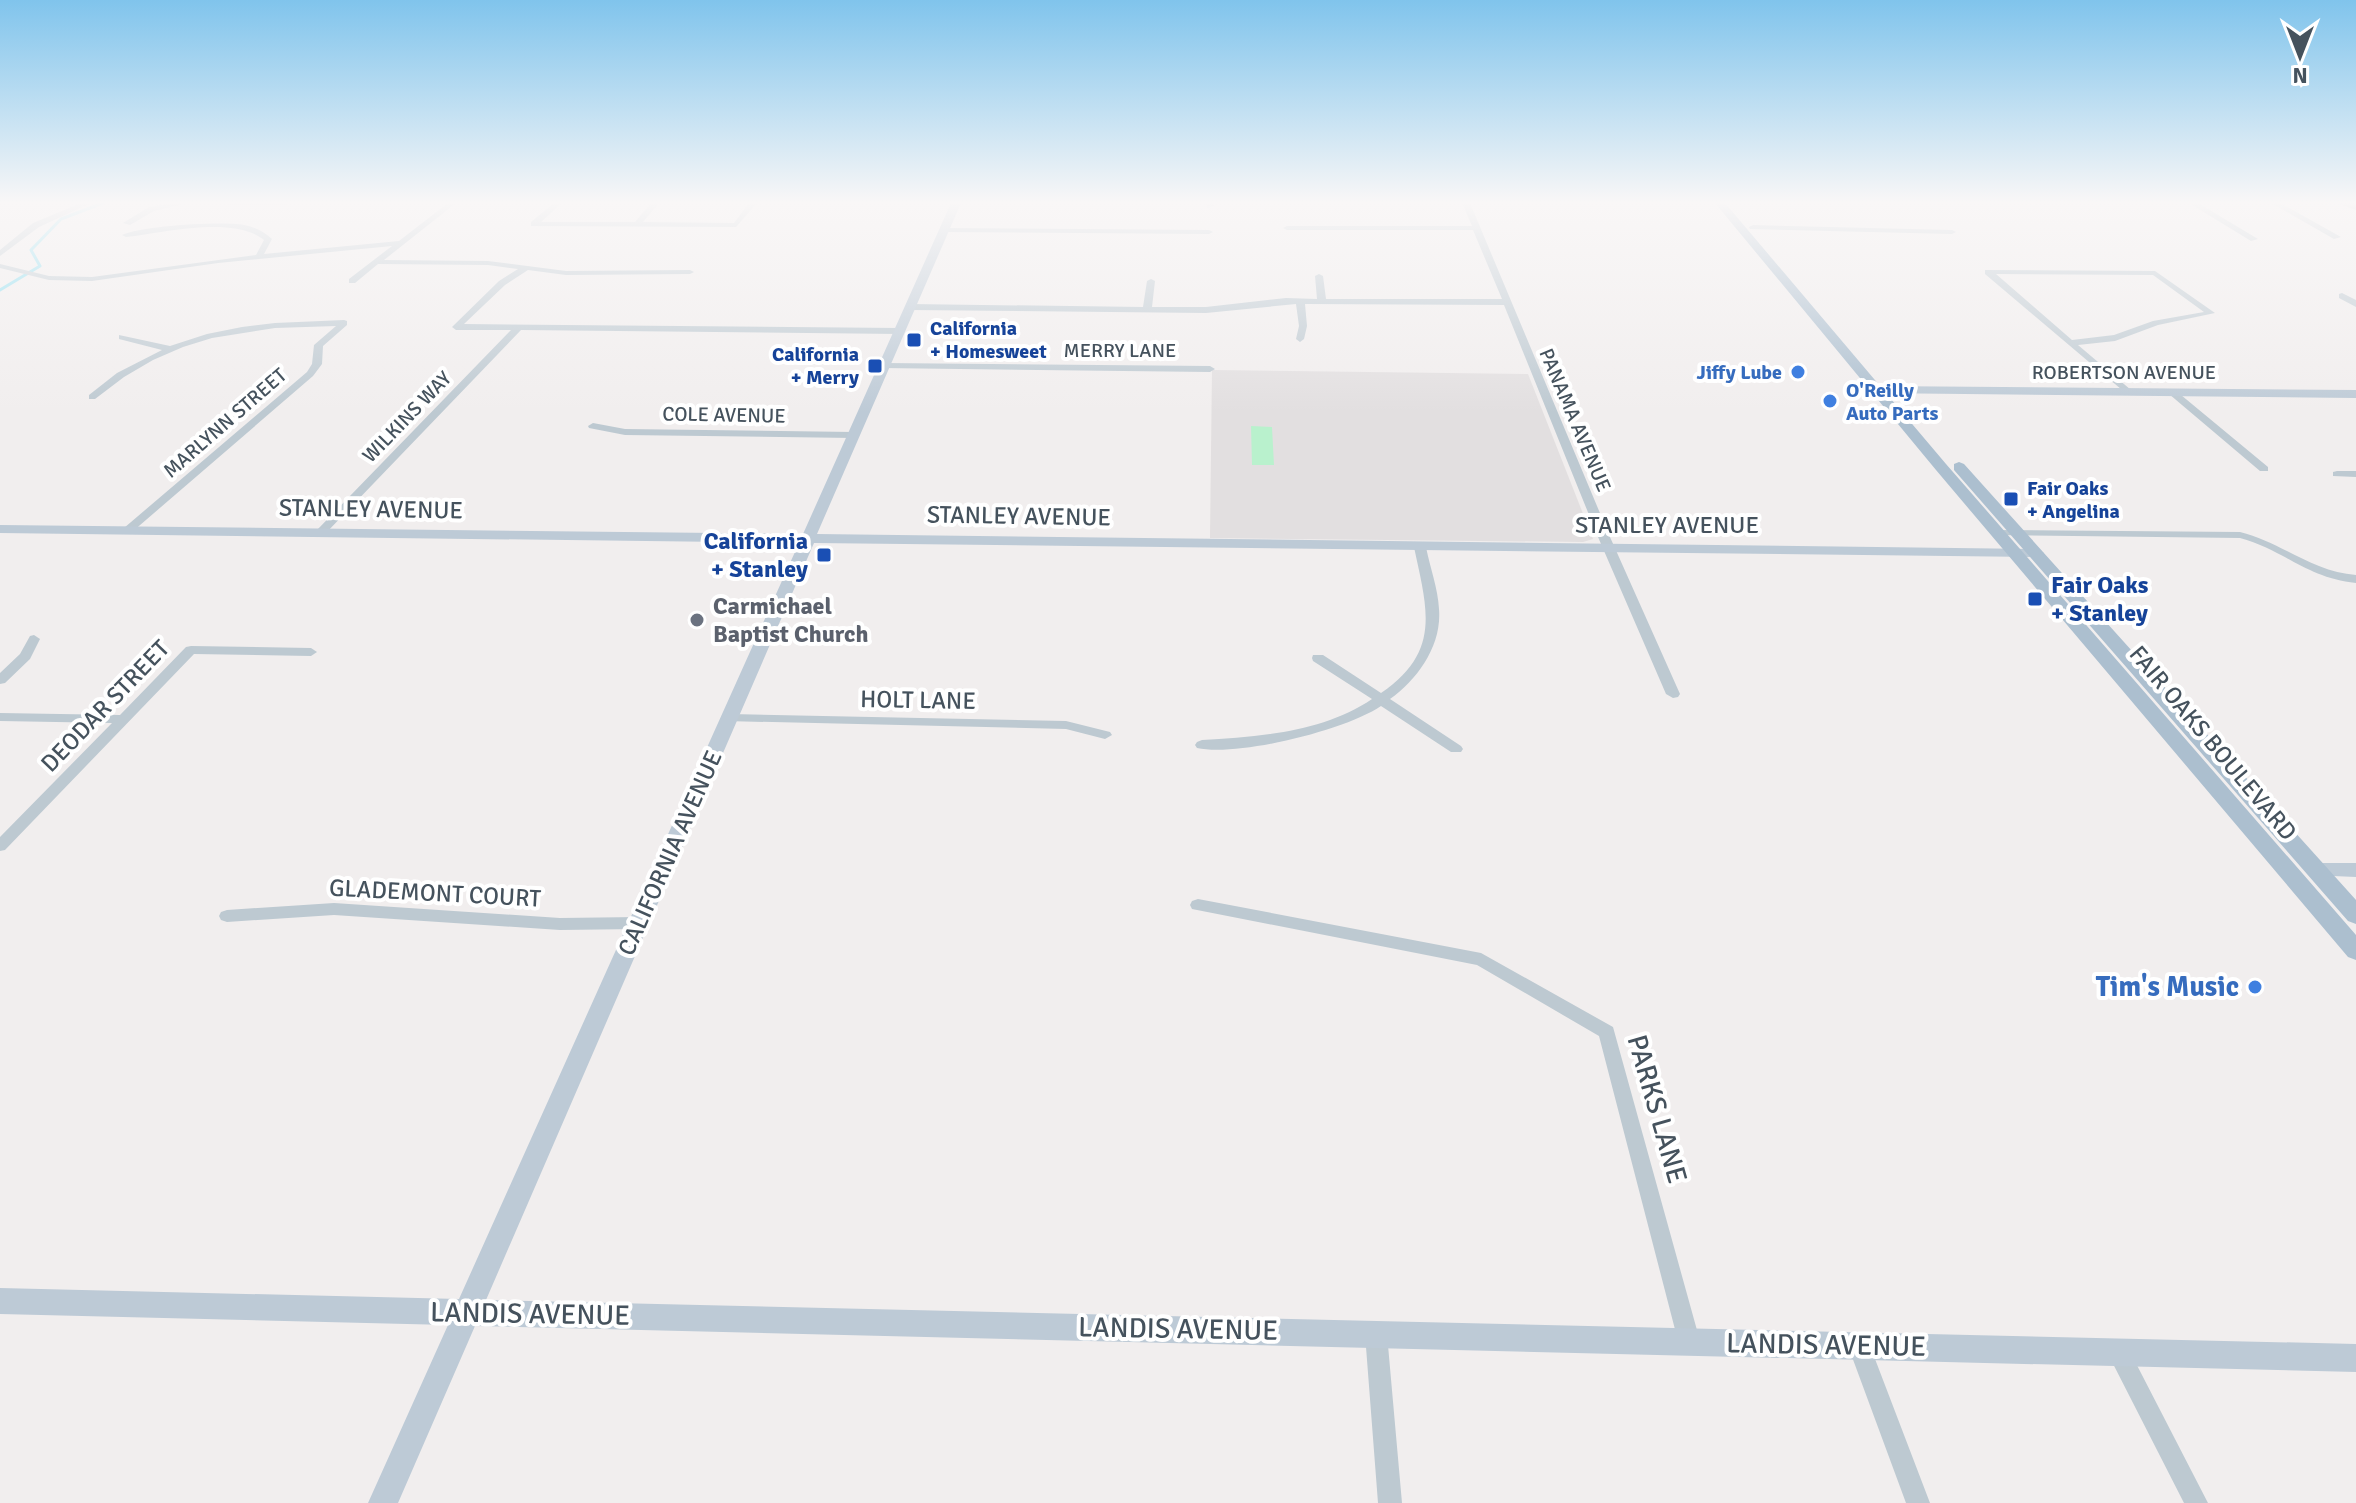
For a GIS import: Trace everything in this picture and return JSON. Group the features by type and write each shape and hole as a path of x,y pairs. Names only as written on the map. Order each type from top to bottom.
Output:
{"main road":[{"name":"FAIR OAKS BOULEVARD","path":"1781,273 2017,543 2175,737 2356,951"},
{"name":"FAIR OAKS BOULEVARD","path":"1791,273 1998,533 2037,553 2356,915"},
{"path":"2175,737 2195,747 2298,864 2313,876 2322,875"}],"street":[{"path":"29,273 92,279 136,273"},
{"path":"352,281 362,273"},
{"path":"518,273 502,283 456,327 900,331"},
{"path":"575,273 629,273"},
{"name":"CALIFORNIA AVENUE","path":"383,1503 925,273"},
{"name":"PANAMA AVENUE","path":"1495,273 1673,694"},
{"path":"1989,273 2128,392"},
{"path":"2070,343 2115,338 2156,323 2211,313 2155,273"},
{"path":"1319,276 1322,301"},
{"path":"1147,309 1151,281"},
{"path":"2342,296 2356,304"},
{"path":"910,307 1213,310 1300,301 1507,302"},
{"path":"1300,301 1303,326 1300,339"},
{"name":"MARLYNN STREET","path":"92,397 129,369 171,349 214,334 260,325 344,323 319,345 317,364 310,374 128,530"},
{"name":"WILKINS WAY","path":"321,532 519,327"},
{"path":"122,337 171,349"},
{"name":"MERRY LANE","path":"885,366 1210,369"},
{"name":"ROBERTSON AVENUE","path":"1884,390 2356,394"},
{"path":"2172,392 2264,469"},
{"name":"COLE AVENUE","path":"593,426 625,432 854,435"},
{"path":"2337,474 2356,474"},
{"name":"STANLEY AVENUE","path":"0,529 1610,549 2017,543"},
{"path":"2017,543 2240,535 2276,546 2314,572 2356,579"},
{"path":"1202,745 1257,742 1308,731 1353,714 1380,699 1409,673 1432,632 1433,604 1420,547"},
{"path":"0,680 25,656 34,639"},
{"name":"DEODAR STREET","path":"0,846 191,650 311,652"},
{"path":"1318,658 1456,749"},
{"path":"0,717 123,719"},
{"name":"HOLT LANE","path":"730,718 1066,725 1105,735"},
{"path":"2322,875 2356,870"},
{"path":"2322,875 2356,881"},
{"name":"PARKS LANE","path":"1198,905 1481,959 1607,1032 1689,1341"},
{"name":"GLADEMONT COURT","path":"227,916 334,909 560,924 639,923"},
{"name":"LANDIS AVENUE","path":"0,1301 2356,1358"},
{"path":"1376,1334 1390,1503"},
{"path":"1859,1346 1918,1503"},
{"path":"2118,1352 2196,1503"}],"shaded area":[{"path":"1212,370 1528,374 1593,539 1583,542 1210,538"}],"green space":[{"path":"1251,426 1272,427 1274,465 1252,465"}],"waterway":[{"path":"0,290 28,273"}],"place":[{"name":"California + Homesweet","path":"914,340"},
{"name":"California + Merry","path":"875,366"},
{"name":"Jiffy Lube","path":"1798,372"},
{"name":"O'Reilly Auto Parts","path":"1830,401"},
{"name":"Fair Oaks + Angelina","path":"2011,499"},
{"name":"California + Stanley","path":"824,555"},
{"name":"Fair Oaks + Stanley","path":"2035,599"},
{"name":"Carmichael Baptist Church","path":"697,620"},
{"name":"Tim's Music","path":"2255,987"}]}
